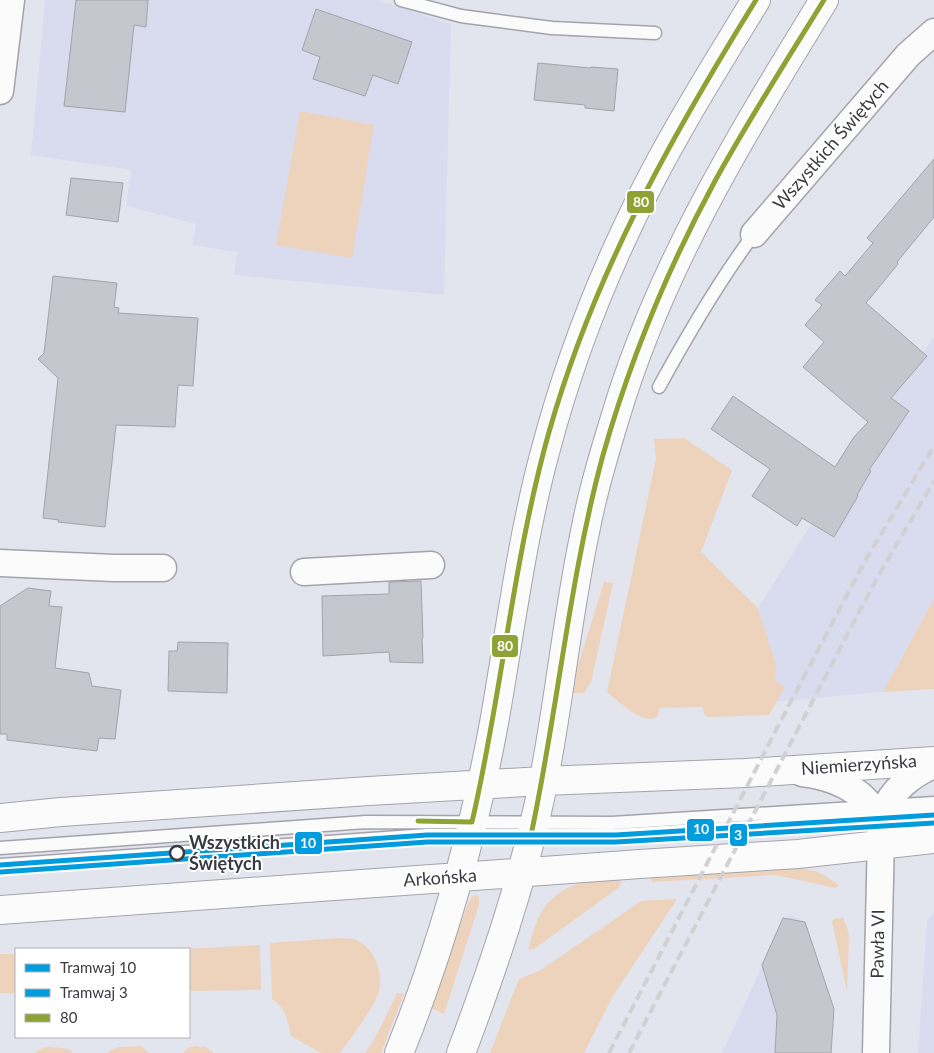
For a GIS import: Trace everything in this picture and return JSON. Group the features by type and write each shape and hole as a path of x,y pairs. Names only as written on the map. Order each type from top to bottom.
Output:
{"street":[{"path":"0,91 10,0"},
{"path":"399,1053 428,979 471,828 494,720 532,500 560,399 582,334 626,230 662,158 703,86 756,0"},
{"path":"461,1053 495,961 533,828 543,781 586,526 616,414 634,362 679,254 706,198 824,0"},
{"name":"Wszystkich Świętych","path":"908,55 934,14"},
{"name":"Wszystkich Świętych","path":"754,234 908,55 934,32"},
{"path":"0,562 114,568 163,568"},
{"path":"304,572 430,565"},
{"name":"Niemierzyńska","path":"784,770 934,760"},
{"path":"880,822 899,788 911,778 934,765"},
{"path":"0,818 61,812 543,781 664,777 784,770 828,777 844,785 868,803 880,822 934,839"},
{"name":"Arkońska","path":"0,910 798,854 880,822"},
{"name":"Pawła VI","path":"876,1053 880,822"}],"lane":[{"path":"401,0 461,16 552,28 655,33"},
{"path":"659,387 705,306 737,256 754,234"},
{"path":"880,822 934,803"},
{"path":"0,848 366,822 471,828 533,828 616,835 880,822 934,816"},
{"path":"0,865 414,836 471,828"}],"shaded area":[{"path":"45,0 377,0 451,24 444,295 234,275 237,252 192,245 196,224 126,206 131,170 31,155"},
{"path":"300,111 374,125 352,258 276,245"},
{"path":"934,337 934,599 883,692 714,707 758,608 891,398"},
{"path":"684,438 732,470 701,552 758,608 776,665 775,681 785,687 769,715 708,717 704,714 703,707 659,708 658,716 646,718 631,712 607,692 656,459 654,439"},
{"path":"604,582 613,583 591,682 584,693 573,693 575,675"},
{"path":"934,599 934,689 883,692"},
{"path":"799,868 820,873 839,886 835,888 776,875 652,882 651,878"},
{"path":"620,880 621,884 618,888 534,949 528,950 535,926 544,907 560,893 572,886 585,882"},
{"path":"477,895 479,897 479,905 444,1014 431,1008 468,903 473,896"},
{"path":"677,899 613,996 584,1053 490,1053 519,979 541,970 641,901"},
{"path":"934,912 934,1053 918,1053 927,921"},
{"path":"791,916 798,918 802,923 833,1010 831,1053 722,1053 783,921"},
{"path":"843,918 849,938 847,991 832,922 834,919"},
{"path":"340,938 356,940 364,945 374,956 380,977 379,991 368,1013 340,1053 321,1053 291,1036 283,1011 272,999 270,943"},
{"path":"260,945 261,990 190,991 190,949"},
{"path":"0,954 15,954 15,993 0,993"},
{"path":"397,993 404,994 381,1053 365,1053 376,1036"},
{"path":"141,1046 149,1053 108,1053 119,1047"},
{"path":"195,1046 206,1047 214,1053 183,1053 188,1048"},
{"path":"47,1047 64,1048 71,1050 72,1053 35,1053"}],"building":[{"path":"76,0 148,0 146,27 134,25 125,112 64,106"},
{"path":"316,9 412,42 398,84 373,75 365,96 313,79 320,57 302,50"},
{"path":"538,63 618,69 614,111 585,108 585,105 534,100"},
{"path":"934,159 934,217 866,303 927,356 891,398 909,411 869,470 871,471 858,496 834,537 802,518 797,526 752,496 770,469 711,429 733,396 835,467 854,437 868,422 803,367 824,342 805,325 822,305 815,300 840,271 845,276 873,243 867,238"},
{"path":"71,178 123,183 118,222 66,215"},
{"path":"53,276 117,283 114,307 119,308 118,313 198,318 193,386 178,385 175,427 116,425 105,527 58,522 59,520 43,518 58,378 38,359 44,353"},
{"path":"421,581 423,663 390,662 389,652 323,656 322,596 389,594 389,582"},
{"path":"28,588 51,591 49,606 62,607 55,668 89,673 92,686 121,690 115,739 99,738 97,751 7,740 7,734 0,734 0,606"},
{"path":"178,642 228,643 227,693 168,691 169,651 177,651"},
{"path":"783,918 805,922 834,1009 831,1053 775,1053 777,1015 762,965"}],"railway":[{"path":"609,1053 865,561 934,446"},
{"path":"629,1053 858,614 934,481"}],"tram line":[{"name":"10","path":"0,865 427,835 616,835 934,815"},
{"name":"3","path":"1,872 427,842 616,842 934,823"}],"transit line":[{"name":"80","path":"418,821 472,822 492,725 526,529 549,432 567,374 588,317 637,209 694,104 756,0"},
{"name":"80","path":"0,865 414,836 531,835 581,549 603,455 625,384 681,247 715,181 768,90 824,0"}],"place":[{"name":"Wszystkich Świętych","path":"177,853"}]}
